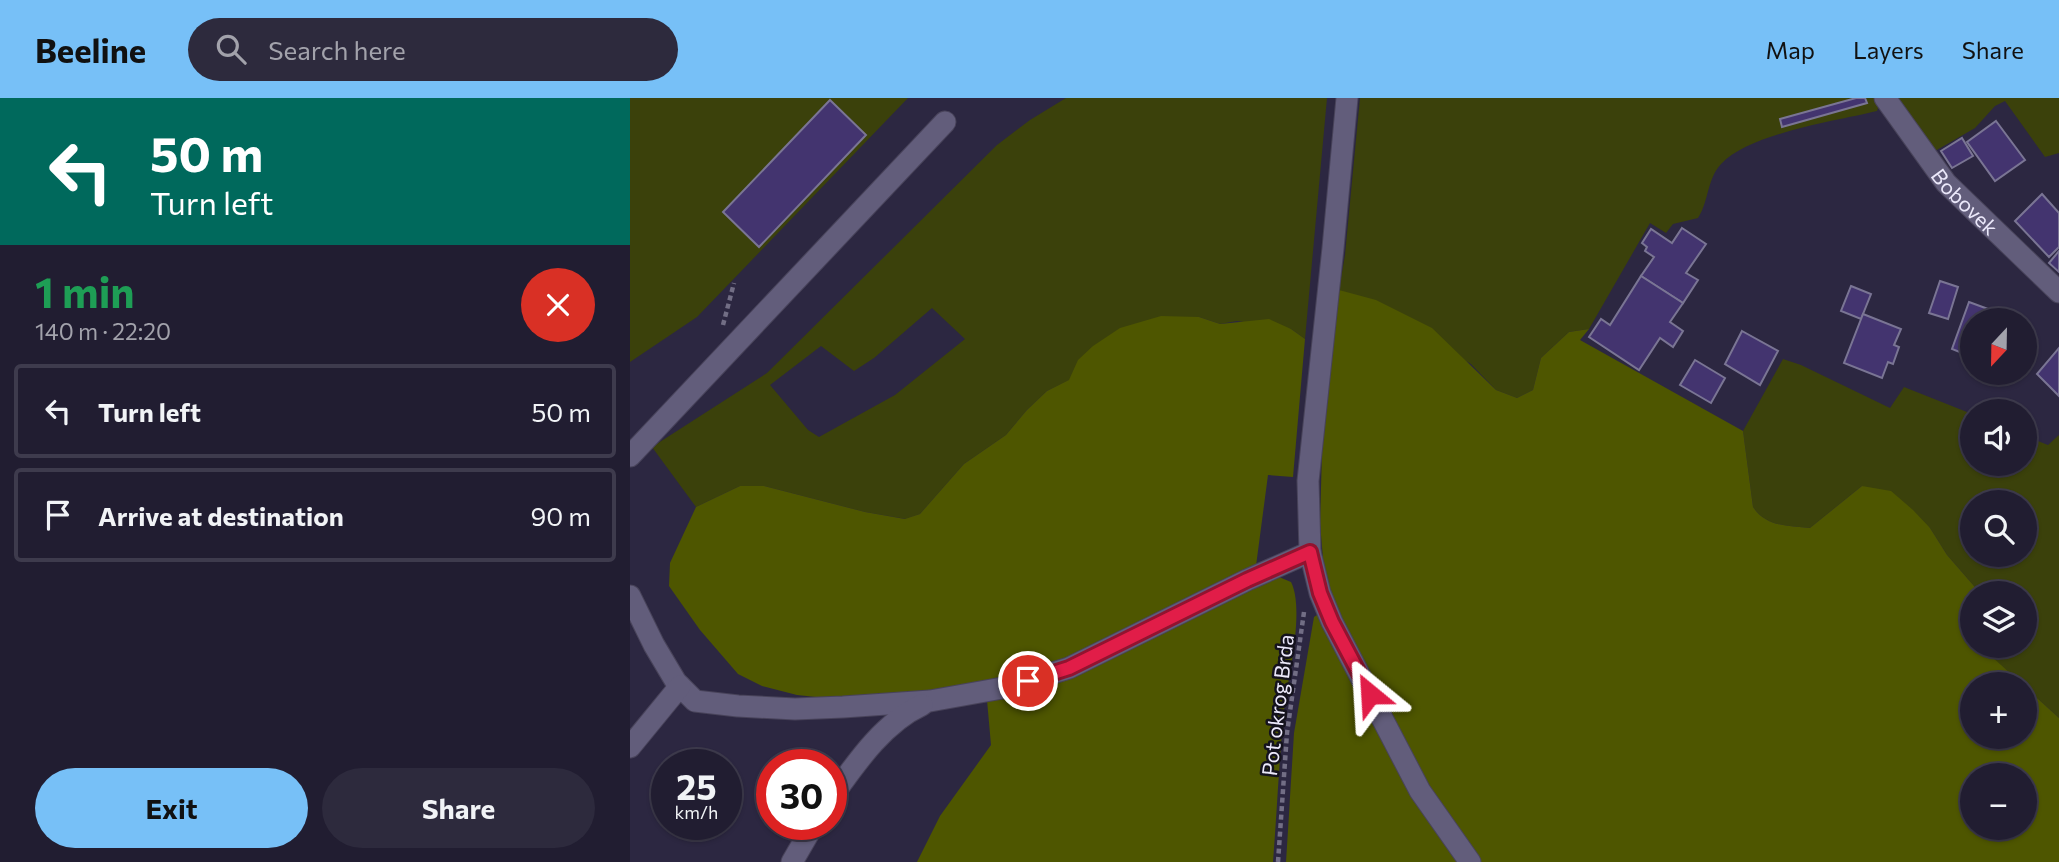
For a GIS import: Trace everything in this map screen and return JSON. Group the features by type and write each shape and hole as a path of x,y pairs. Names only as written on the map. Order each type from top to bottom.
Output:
{"street":[{"path":"1347,98 1334,248 1307,481 1310,552 1320,593 1332,622 1420,791 1470,862"},
{"name":"Bobovek","path":"1885,98 1946,183 2059,292"},
{"path":"630,456 945,122"},
{"path":"630,596 654,645 680,686 695,701 795,709 930,701 1008,687 1069,668 1310,552"},
{"path":"630,747 680,686"},
{"path":"847,777 876,741 904,713 930,701"},
{"path":"792,862 805,840"}],"path":[{"name":"Pot okrog Brda","path":"1278,862 1287,733 1305,606"}],"green space":[{"path":"630,98 908,98 697,317 630,362"},
{"path":"1066,98 1327,98 1305,339 1291,329 1237,321 1220,324 1199,317 1079,360 1070,380 1047,391 1006,435 964,464 920,514 906,519 865,512 764,486 740,486 696,507 652,447 767,373 997,145","holes":["932,308 965,339 895,395 819,437 808,430 770,385 821,346 854,371 874,358"]},
{"path":"1360,98 1877,98 1880,102 1877,111 1772,136 1734,153 1716,170 1698,218 1673,224 1666,233 1650,223 1589,329 1569,332 1541,358 1533,390 1517,398 1496,390 1471,364 1339,290 1345,255"},
{"path":"1894,98 2059,98 2059,153 2045,157 2005,101 1995,106 1975,128 1935,151"},
{"path":"1339,290 1376,300 1432,328 1496,390 1517,398 1533,390 1541,358 1569,332 1589,329 1580,340 1743,431 1753,507 1764,518 1786,526 1810,528 1862,486 1891,491 1930,528 1947,555 1970,581 1960,581 1960,658 1993,658 2009,672 1960,672 1960,749 2037,749 2037,698 2059,718 2059,862 1479,862 1429,788 1337,613 1325,581 1320,524 1322,452"},
{"path":"1161,316 1199,317 1220,324 1269,319 1305,339 1293,477 1268,475 1256,566 1098,644 1030,673 898,698 844,700 797,695 762,686 738,674 700,630 669,586 670,563 696,507 740,486 764,486 865,512 905,519 920,514 964,464 1006,435 1047,391 1069,380 1078,360 1093,346 1120,328"},
{"path":"1783,359 1890,408 1904,387 1960,409 1960,476 2037,476 2037,441 2048,445 2059,435 2059,718 2037,698 2037,672 2008,672 1992,658 2037,658 2037,581 1970,581 1947,555 1930,528 1862,486 1810,528 1771,522 1758,514 1753,507 1743,431"},
{"path":"1267,576 1291,582 1296,609 1294,644 1284,710 1273,862 917,862 940,816 991,745 987,700"},
{"path":"1317,615 1460,862 1286,862 1294,733 1314,617"}],"building":[{"path":"1856,98 1865,98 1867,103 1782,127 1780,119"},
{"path":"830,100 866,135 759,247 723,212"},
{"path":"1996,121 2025,160 1995,181 1967,142"},
{"path":"1962,138 1973,156 1952,168 1941,151"},
{"path":"2042,194 2059,213 2059,247 2049,257 2015,221"},
{"path":"1682,228 1706,244 1686,273 1698,280 1683,303 1641,276 1654,257 1645,251 1647,247 1642,243 1651,229 1672,243"},
{"path":"2059,251 2059,272 2049,263"},
{"path":"1641,276 1683,303 1670,322 1683,331 1673,347 1660,338 1639,370 1589,337 1601,319 1610,325"},
{"path":"1940,281 1958,287 1948,319 1929,313"},
{"path":"1851,286 1871,294 1861,319 1841,311"},
{"path":"1969,302 1985,308 1967,308"},
{"path":"1863,314 1901,329 1894,345 1899,347 1893,364 1888,362 1882,378 1844,363"},
{"path":"1960,327 1960,352 1952,349"},
{"path":"1742,331 1778,351 1760,385 1725,364"},
{"path":"2059,348 2059,396 2037,374"},
{"path":"1695,360 1725,378 1711,403 1680,385"}],"route":[{"path":"1028,681 1069,668 1310,552 1320,593 1332,622 1370,694"}]}
